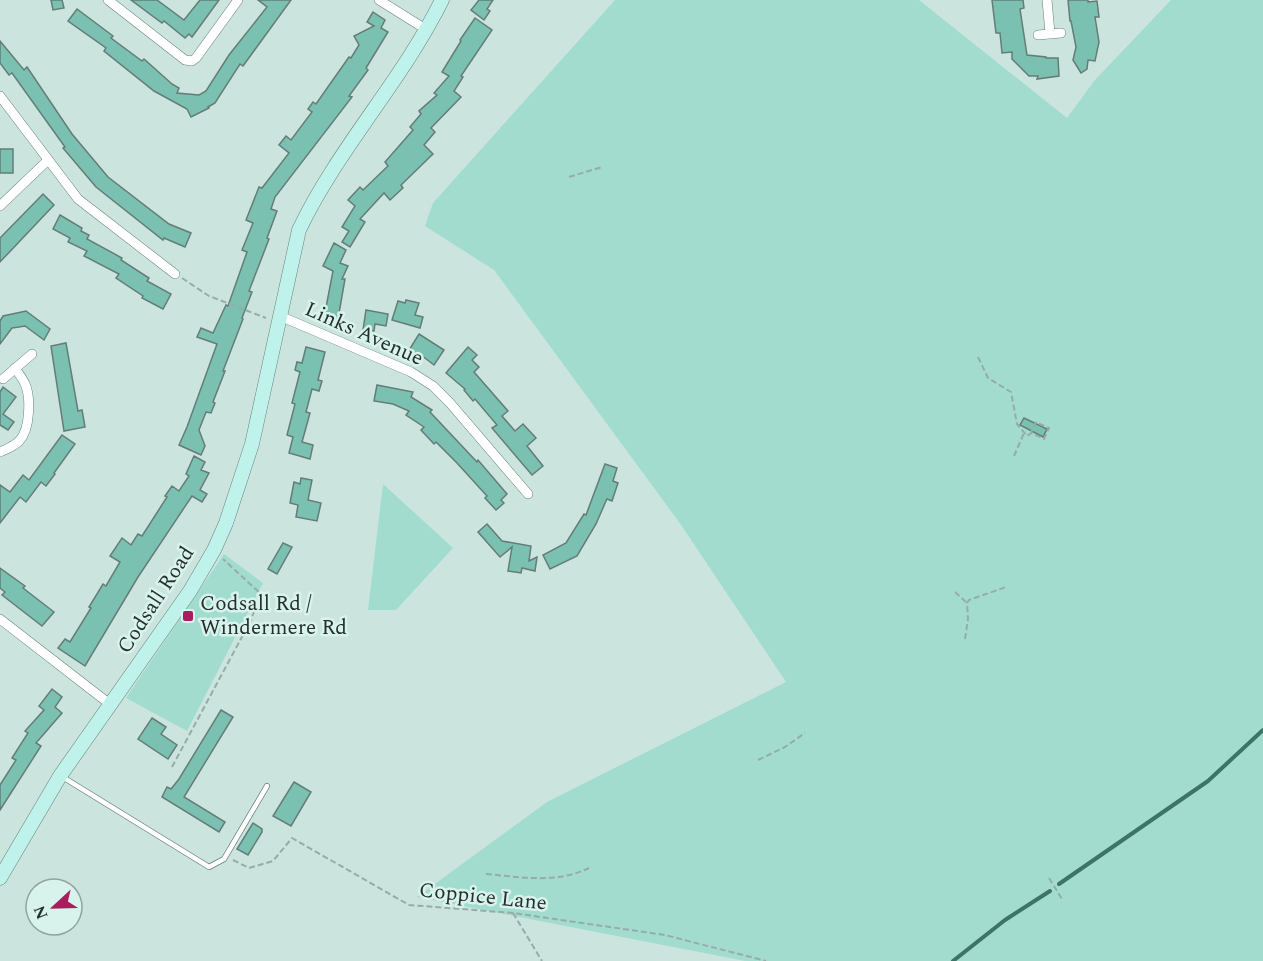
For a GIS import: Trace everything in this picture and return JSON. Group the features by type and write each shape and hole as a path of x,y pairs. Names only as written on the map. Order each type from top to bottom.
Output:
{"street":[{"path":"108,0 185,60 192,61 238,0"},
{"path":"379,0 427,30"},
{"name":"Codsall Road","path":"0,878 60,776 190,591 214,550 226,523 252,444 299,230 314,199 393,84 427,30 442,0"},
{"path":"1047,0 1050,33"},
{"path":"1038,35 1061,33"},
{"path":"0,96 78,199 175,274"},
{"path":"0,206 48,160"},
{"name":"Links Avenue","path":"280,316 411,372 433,386 528,494"},
{"path":"3,379 32,354"},
{"path":"0,452 13,446 27,429 27,386 15,368"},
{"path":"0,619 111,705"}],"lane":[{"path":"60,776 209,867 224,859 267,786"}],"path":[{"path":"569,177 602,167"},
{"path":"175,274 209,296 271,319 280,316"},
{"path":"978,357 988,378 1011,392 1017,424 1027,436 1036,422 1049,429 1044,440 1031,433"},
{"path":"1014,456 1024,432"},
{"path":"172,767 250,622 261,594 214,550"},
{"path":"967,603 973,597 1006,587"},
{"path":"956,592 967,603 968,619 965,639"},
{"path":"758,760 805,733"},
{"name":"Coppice Lane","path":"226,855 249,868 273,861 292,838 409,905 513,913 665,935 766,961"},
{"path":"486,874 531,879 564,878 588,868"},
{"path":"1049,878 1062,899"},
{"path":"513,913 542,961"}],"green space":[{"path":"615,0 919,0 1067,118 1094,81 1171,0 1263,0 1263,961 745,961 417,897 547,802 786,682 679,522 494,270 425,226 433,203"},
{"path":"383,484 453,548 396,610 368,610"},
{"path":"224,554 263,583 187,731 126,698"}],"building":[{"path":"51,0 62,0 64,8 53,10"},
{"path":"131,0 157,0 184,20 200,0 219,0 192,37 189,34 185,38 164,21 162,23"},
{"path":"258,0 291,0 243,66 240,64 215,103 191,117 187,109 154,91 104,51 106,48 68,21 77,9 113,36 111,38 142,61 144,59 179,88 177,93 199,95 206,91 229,55 267,7"},
{"path":"479,0 493,0 484,20 471,10"},
{"path":"992,0 1023,0 1024,8 1020,9 1027,55 1058,58 1059,76 1037,79 1038,76 1029,76 1012,59 1012,52 1002,53 1000,33 996,33"},
{"path":"1068,0 1097,1 1099,17 1095,17 1099,42 1095,61 1088,60 1087,69 1081,73 1073,60 1076,47"},
{"path":"373,12 385,20 381,28 388,32 366,68 368,70 349,96 352,97 275,197 271,209 277,211 249,291 252,292 223,371 225,371 213,402 215,403 211,413 206,412 199,430 205,446 201,455 179,445 217,344 197,337 201,328 213,333 226,305 228,306 247,252 242,250 253,223 246,220 259,187 262,188 289,153 279,145 286,136 291,140 312,112 308,109 313,102 316,104 349,57 351,58 359,45 354,36 374,26 367,22"},
{"path":"475,18 492,30 461,76 463,77 454,91 461,97 431,128 435,132 424,145 433,154 401,185 403,188 390,200 384,193 360,219 365,222 350,247 342,242 349,231 342,227 355,206 348,200 360,187 363,190 388,166 385,162 413,130 410,127 421,114 419,111 437,95 434,93 449,76 442,72"},
{"path":"0,41 24,70 27,67 72,134 108,177 169,224 191,233 185,247 164,238 163,240 96,187 63,148 65,147 12,73 9,75 0,63"},
{"path":"0,149 13,149 13,173 0,173"},
{"path":"43,194 54,205 0,262 0,238"},
{"path":"60,215 82,228 81,231 89,235 87,239 122,258 121,260 149,278 147,281 171,294 163,309 142,298 143,296 116,278 119,274 84,256 87,251 68,242 70,238 53,229"},
{"path":"334,243 346,250 340,263 348,266 342,279 345,279 338,319 335,318 334,325 323,323 333,271 323,266"},
{"path":"406,300 419,303 415,315 423,317 420,328 392,320 398,301 405,303"},
{"path":"366,310 388,314 386,326 375,324 374,331 363,330"},
{"path":"26,311 50,329 44,340 25,326 12,328 0,344 0,321 3,316"},
{"path":"419,334 444,350 434,365 421,355 417,362 406,355"},
{"path":"66,343 78,411 82,410 85,427 64,431 51,346"},
{"path":"306,347 325,352 318,380 322,381 319,391 312,389 306,412 310,413 302,442 313,445 310,459 289,453 293,437 287,435 300,372 295,370 297,362 302,363"},
{"path":"468,347 477,355 472,360 479,367 474,372 508,411 502,416 515,431 523,424 536,438 527,446 543,466 532,475 492,428 497,425 475,399 473,401 465,389 446,373"},
{"path":"377,385 413,392 411,397 432,410 430,412 477,462 478,460 507,494 501,500 504,503 496,510 485,498 487,496 457,463 421,430 424,427 406,415 409,411 393,404 374,401"},
{"path":"3,387 16,397 3,414 14,422 8,430 0,425 0,392"},
{"path":"1024,418 1047,429 1043,437 1020,425"},
{"path":"62,435 75,444 55,474 46,486 41,482 26,502 20,497 0,523 0,485 10,492 23,475 29,480"},
{"path":"194,456 205,462 201,470 209,473 200,490 207,494 202,502 192,496 138,577 85,666 58,648 65,639 70,642 103,584 106,586 120,562 110,556 122,538 131,545 138,534 142,536 172,486 179,491 189,476 186,474"},
{"path":"605,464 617,468 613,481 618,483 612,501 607,499 596,524 577,556 550,569 543,555 566,543 584,514 586,515"},
{"path":"301,478 312,480 308,500 321,503 317,521 296,517 298,505 290,503 294,482 300,484"},
{"path":"487,524 502,541 531,546 529,561 537,557 535,571 522,568 521,573 508,571 512,547 500,557 478,532"},
{"path":"283,543 292,547 277,574 268,569"},
{"path":"0,568 25,586 23,588 54,612 42,626 2,595 5,592 0,588"},
{"path":"52,689 62,697 55,707 62,713 36,743 41,746 0,810 0,785 16,760 12,758 28,733 25,731 44,710 39,706"},
{"path":"221,710 233,717 184,797 225,822 219,832 162,797 167,787 171,789 179,779"},
{"path":"152,718 166,727 161,734 177,745 168,759 138,739"},
{"path":"294,782 311,792 291,826 273,816"},
{"path":"253,823 262,829 262,832 248,855 237,849"}],"waterway":[{"path":"1059,884 1208,781 1263,730"},
{"path":"953,961 1005,920 1050,891"}],"place":[{"name":"Codsall Rd / Windermere Rd","path":"188,616"}]}
